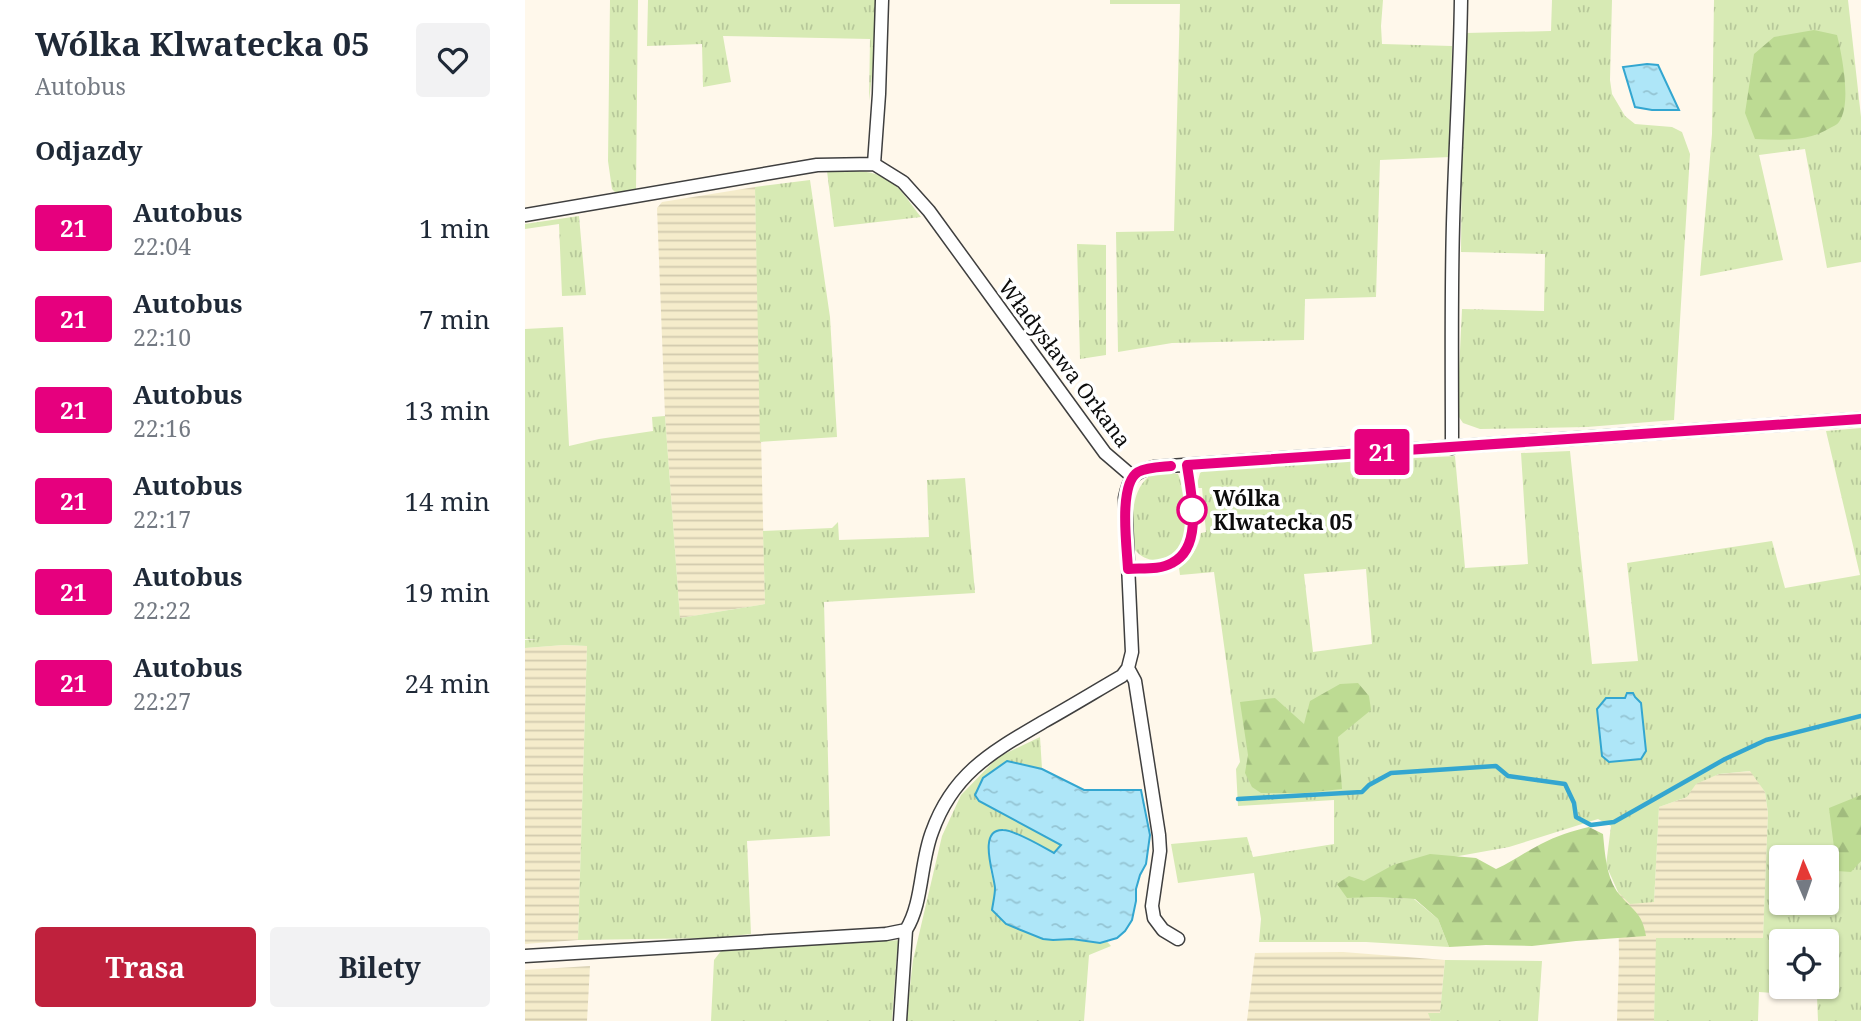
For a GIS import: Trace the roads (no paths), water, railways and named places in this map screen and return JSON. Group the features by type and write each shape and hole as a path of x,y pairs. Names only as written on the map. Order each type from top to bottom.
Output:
{"street":[{"path":"525,215 817,165 874,164 882,0"},
{"path":"1452,447 1453,236 1461,0"},
{"name":"Władysława Orkana","path":"874,164 903,182 929,211 1105,453 1133,477 1128,482 1125,498 1132,652 1128,668"},
{"path":"1133,477 1138,472 1154,467 1861,419"},
{"path":"900,1021 907,930 914,915 931,833 956,787 969,771 991,753 1122,676 1128,668 1135,681 1159,835 1160,852 1151,905 1154,918 1163,930 1178,939"},
{"path":"525,956 886,934 907,930"}],"water":[{"path":"1658,65 1679,110 1635,107 1623,67"},
{"path":"1627,693 1633,693 1641,703 1646,751 1641,759 1609,762 1602,756 1597,709 1606,698 1625,698"},
{"path":"1007,761 1042,769 1084,790 1141,790 1150,835 1146,864 1136,889 1132,920 1117,938 1100,943 1043,939 1006,924 992,910 995,888 989,844 995,832 1003,830 1014,833 1054,853 1061,845 979,801 975,795 983,778"}],"waterway":[{"path":"1238,799 1362,792 1391,773 1496,766 1508,776 1565,784 1574,803 1576,817 1591,825 1614,822 1725,759 1766,740 1861,716"}],"place":[{"name":"Wólka Klwatecka 05","path":"1192,510"}]}
